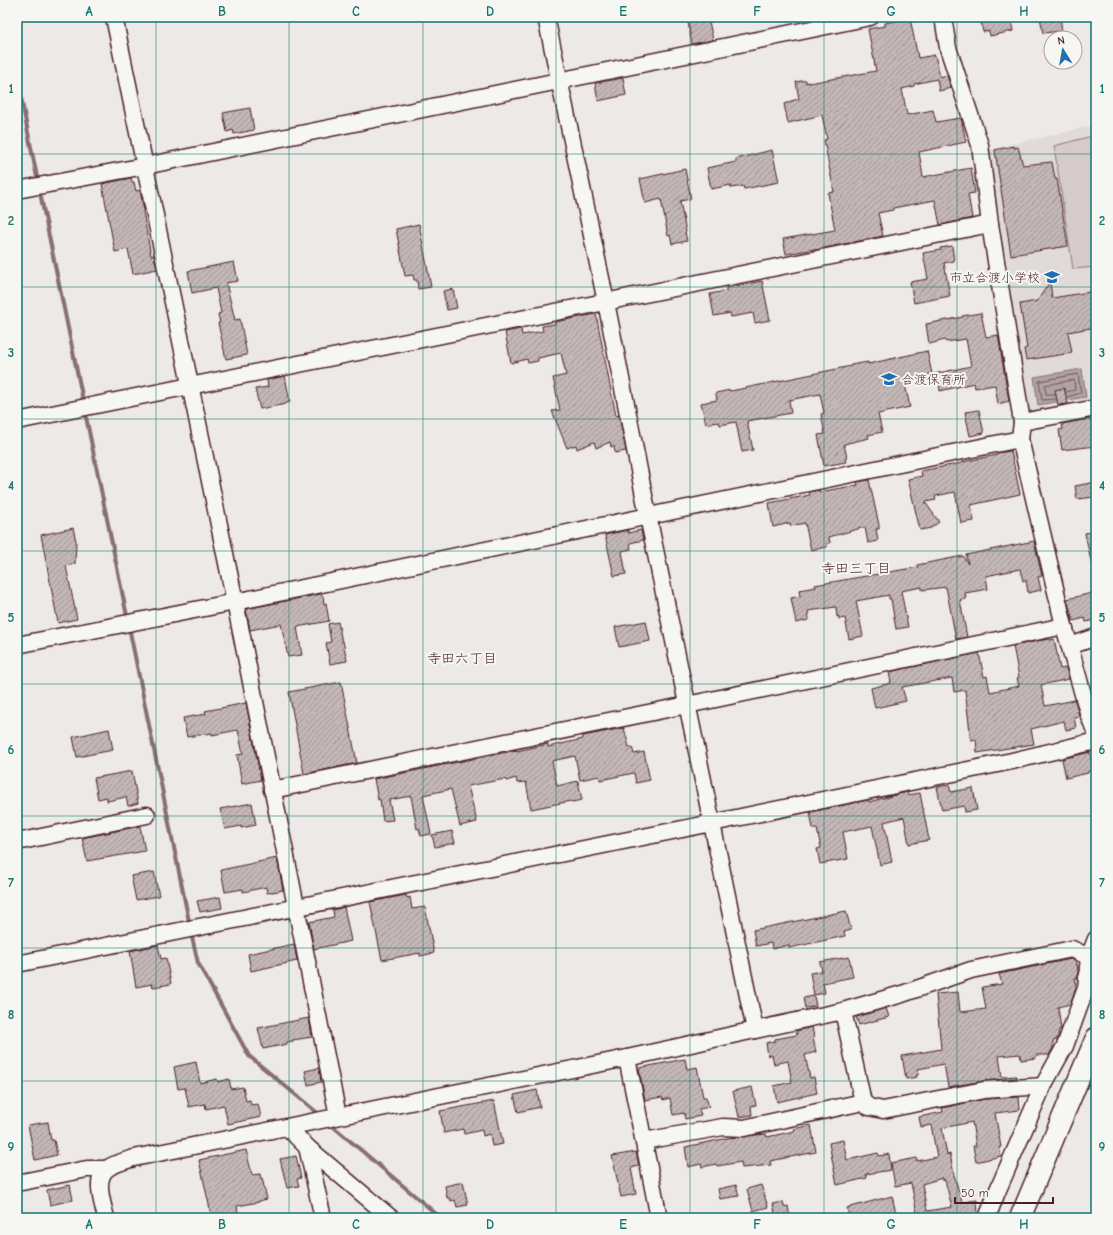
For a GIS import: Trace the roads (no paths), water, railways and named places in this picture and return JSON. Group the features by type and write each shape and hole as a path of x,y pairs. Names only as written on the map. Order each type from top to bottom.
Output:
{"main road":[{"path":"1020,1218 1096,1038"}],"street":[{"path":"114,17 235,602 337,1117"},
{"path":"546,17 755,1030"},
{"path":"21,190 145,166 870,17"},
{"path":"943,17 948,48 980,145 990,224 1022,422 1020,439 1064,626 1089,716 1096,733"},
{"path":"17,422 94,405 191,387 990,224"},
{"path":"1022,422 1096,408"},
{"path":"17,645 235,602 1020,439"},
{"path":"272,790 1064,626"},
{"path":"1070,646 1096,637"},
{"path":"17,964 1012,761 1096,741"},
{"path":"17,842 147,815"},
{"path":"987,1218 1043,1086 1065,1046 1086,988 1088,957 1096,939"},
{"path":"106,1218 100,1191 100,1177 106,1169 117,1163 134,1158 627,1058 843,1011 902,994 971,970 1072,949 1088,957"},
{"path":"843,1011 863,1102 869,1108 883,1110 984,1090 1043,1086"},
{"path":"627,1058 658,1218"},
{"path":"644,1141 723,1127 744,1128 863,1102"},
{"path":"294,1126 307,1147 391,1218"},
{"path":"307,1147 323,1218"},
{"path":"17,1183 87,1169 106,1169"}],"water":[{"path":"1082,369 1086,397 1038,405 1034,377"}],"waterway":[{"path":"17,78 38,182"},
{"path":"39,188 84,405"},
{"path":"85,412 128,621"},
{"path":"129,627 190,926"},
{"path":"191,933 198,963 249,1056 320,1115"},
{"path":"329,1123 441,1218"}],"place":[{"name":"市立合渡小学校","path":"1052,277"},
{"name":"合渡保育所","path":"889,379"}],"district":[{"name":"寺田三丁目","path":"856,568"},
{"name":"寺田六丁目","path":"462,658"}]}
